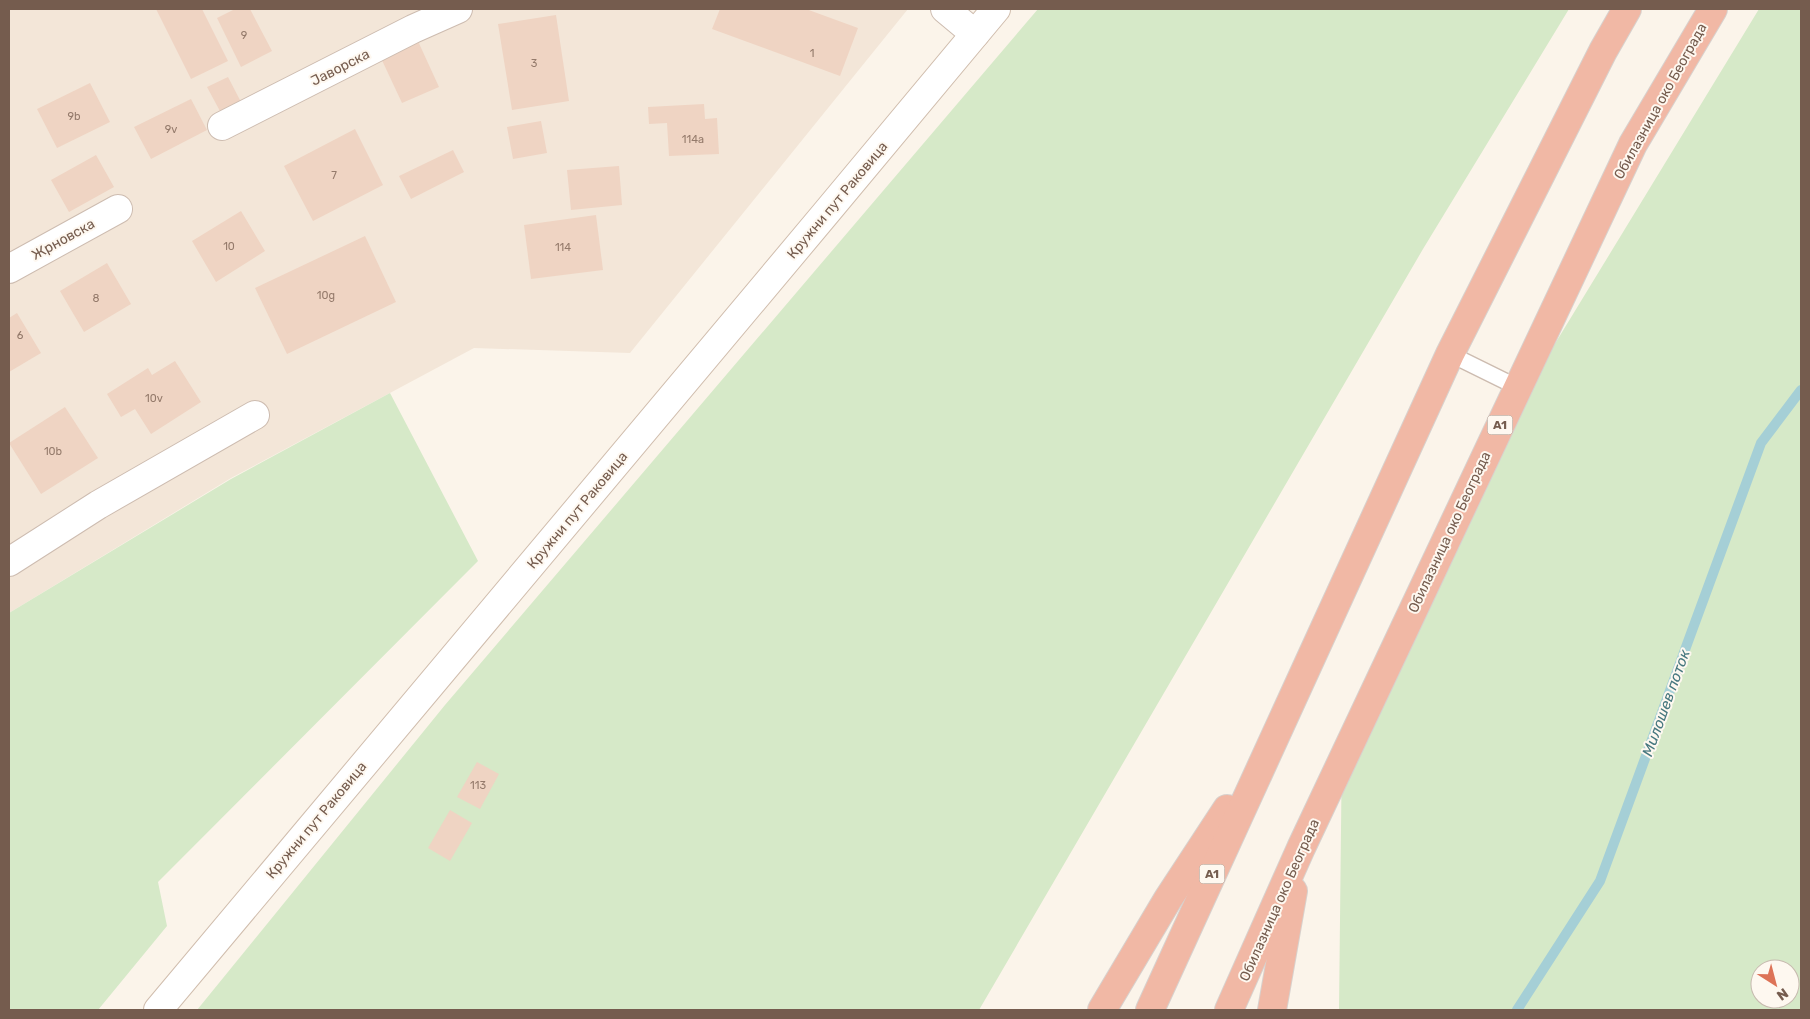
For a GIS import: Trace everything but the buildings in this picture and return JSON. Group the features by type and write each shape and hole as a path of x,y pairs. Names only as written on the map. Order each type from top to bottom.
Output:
{"highway":[{"name":"A1","path":"1150,1010 1450,354 1603,50 1626,9"},
{"name":"Обилазница око Београда","path":"1230,1010 1301,848 1633,144 1712,9"},
{"path":"1102,1010 1168,899 1274,737"},
{"path":"1272,1010 1301,848"}],"main road":[{"name":"Јаворска","path":"222,126 413,29 458,9"},
{"path":"945,9 975,34"},
{"name":"Кружни пут Раковица","path":"158,1010 996,9"},
{"name":"Жрновска","path":"9,269 118,209"},
{"path":"9,562 98,505 255,415"}],"lane":[{"path":"1450,354 1517,387"}],"shaded area":[{"path":"9,9 908,9 630,353 474,348 231,478 9,613"}],"green space":[{"path":"1038,9 1569,9 1423,249 979,1010 197,1010 445,705"},
{"path":"1759,9 1801,9 1801,1010 1339,1010 1342,740 1450,516"},
{"path":"390,393 478,561 158,882 167,926 98,1010 9,1010 9,613 231,479"}],"waterway":[{"name":"Милошев поток","path":"1517,1010 1600,881 1761,443 1801,390"}]}
